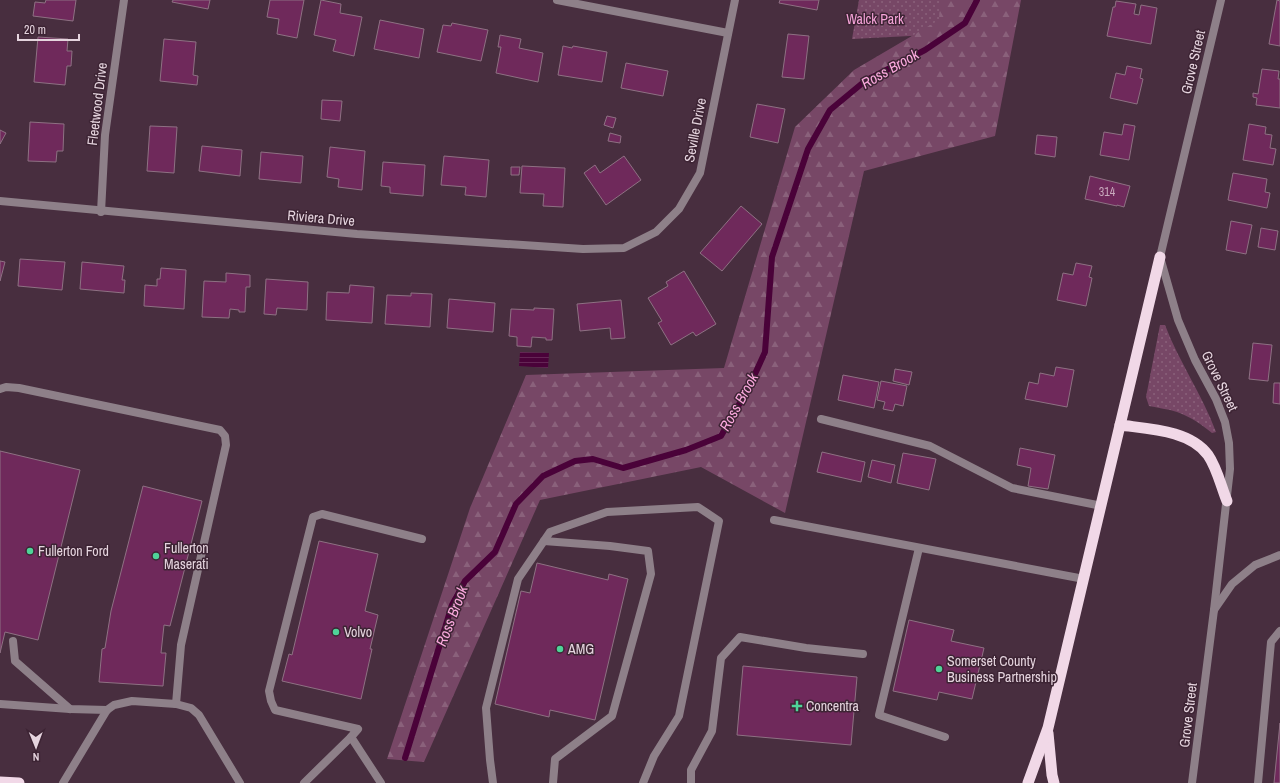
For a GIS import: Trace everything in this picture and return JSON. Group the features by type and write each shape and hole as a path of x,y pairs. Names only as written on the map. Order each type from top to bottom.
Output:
{"highway":[{"path":"1028,783 1048,728 1160,257"},
{"path":"1120,425 1171,433 1189,438 1200,445 1209,456 1226,501"},
{"path":"1048,728 1054,783"},
{"path":"0,782 18,783"}],"street":[{"name":"Fleetwood Drive","path":"102,212 105,135 124,0"},
{"path":"557,0 728,33"},
{"name":"Seville Drive","path":"639,240 656,232 679,209 700,173 735,0"},
{"name":"Grove Street","path":"1192,783 1230,469 1229,443 1225,422 1216,399 1186,341 1178,320 1160,257 1221,0"},
{"name":"Riviera Drive","path":"0,201 102,212 356,234 583,249 624,248 639,240"},
{"path":"0,389 6,387 19,388 220,430 225,436 226,445 181,645 176,704"},
{"path":"820,419 930,446 1012,488 1102,506"},
{"path":"493,783 486,708 518,580 550,532 607,512 698,507 719,521 679,716 654,756 643,783"},
{"path":"304,783 351,738 358,729 275,710 269,691 313,517 322,514 422,539"},
{"path":"774,520 1084,579"},
{"path":"544,541 610,546 648,551 651,574 612,716 555,759 553,783"},
{"path":"919,548 879,715 945,737"},
{"path":"1214,610 1232,584 1255,565 1280,555"},
{"path":"1258,783 1271,642 1280,631"},
{"path":"691,783 691,770 712,731 721,658 740,638 806,648 863,654"},
{"path":"13,641 15,661 70,709"},
{"path":"63,783 106,710 114,705 132,701 176,704 191,708 199,715 240,783"},
{"path":"0,704 106,710"},
{"path":"351,738 381,783"}],"green space":[{"name":"Walck Park","path":"859,0 961,0 948,34 852,39"},
{"path":"940,0 1021,0 995,136 864,171 785,513 701,467 540,500 424,762 387,759 470,508 526,375 724,368 795,127 854,70 939,20"},
{"path":"1160,325 1165,325 1204,404 1216,432 1212,433 1196,421 1177,412 1149,406 1146,397"}],"shaded area":[{"path":"520,352 549,353 548,368 519,366"}],"building":[{"path":"46,0 76,0 73,21 33,16 35,2 45,3"},
{"path":"173,0 210,0 208,9 172,2"},
{"path":"270,0 304,0 297,38 277,34 279,19 267,17"},
{"path":"321,0 341,4 340,13 362,17 354,56 333,51 336,40 314,35"},
{"path":"780,0 819,0 817,10 779,3"},
{"path":"1277,0 1280,1 1280,46 1269,44"},
{"path":"1116,1 1136,4 1134,14 1139,15 1141,5 1157,8 1151,44 1107,36 1113,7 1115,7"},
{"path":"380,20 424,29 419,58 374,49"},
{"path":"452,23 488,30 481,61 437,52 443,25 451,26"},
{"path":"788,34 809,36 804,79 782,77"},
{"path":"500,35 521,39 519,48 543,53 538,82 496,73 501,47 498,47"},
{"path":"38,37 68,39 67,51 72,51 71,66 67,66 65,85 34,82"},
{"path":"164,39 196,42 193,75 198,76 197,85 160,81"},
{"path":"563,46 572,48 573,46 607,52 602,82 558,75"},
{"path":"626,63 668,71 663,96 621,88"},
{"path":"1127,66 1142,69 1140,78 1143,79 1137,104 1110,98 1116,73 1125,75"},
{"path":"1262,69 1279,71 1278,79 1280,79 1280,108 1256,105 1257,98 1253,97 1253,93 1258,94"},
{"path":"322,100 342,101 340,121 321,119"},
{"path":"757,104 785,109 778,143 750,137"},
{"path":"607,116 616,118 613,128 604,125"},
{"path":"30,122 64,124 63,151 57,151 56,162 28,161"},
{"path":"1124,124 1135,126 1129,160 1100,155 1104,132 1122,135"},
{"path":"1249,124 1266,127 1265,134 1272,135 1270,148 1276,149 1273,165 1243,160"},
{"path":"150,126 177,127 174,173 147,171"},
{"path":"0,130 6,133 0,144"},
{"path":"610,133 621,136 620,143 608,141"},
{"path":"1037,135 1057,137 1055,157 1035,154"},
{"path":"202,146 242,150 240,176 199,171"},
{"path":"330,147 365,151 362,190 338,187 339,179 327,177"},
{"path":"261,152 303,156 301,183 259,179"},
{"path":"444,156 489,160 486,197 465,195 466,187 441,185"},
{"path":"624,156 641,180 606,205 584,173 595,165 600,173"},
{"path":"383,162 425,165 423,196 390,193 390,187 381,186"},
{"path":"522,166 565,168 563,207 543,206 544,194 520,193"},
{"path":"511,167 520,167 519,175 511,175"},
{"path":"1233,173 1267,179 1265,192 1270,193 1267,208 1228,200"},
{"path":"1090,176 1130,186 1124,207 1085,199"},
{"path":"741,206 762,224 722,271 700,253"},
{"path":"1231,221 1252,225 1246,254 1226,250"},
{"path":"1261,228 1278,231 1275,250 1258,247"},
{"path":"20,259 65,262 62,290 18,286"},
{"path":"0,261 5,262 0,281"},
{"path":"82,262 124,266 122,280 125,280 124,293 80,289"},
{"path":"1076,263 1092,266 1089,277 1092,278 1086,306 1057,300 1063,273 1073,275"},
{"path":"161,268 186,270 184,309 144,306 145,285 157,286 157,279 160,279"},
{"path":"684,271 716,324 696,336 693,332 671,345 658,323 662,321 648,298 668,286 666,282"},
{"path":"226,273 250,275 250,287 246,287 245,312 230,309 229,318 202,317 204,281 226,282"},
{"path":"266,279 308,282 307,310 277,308 276,315 264,314"},
{"path":"350,285 374,287 372,323 326,320 327,292 349,293"},
{"path":"411,293 432,294 430,327 385,324 387,295 411,296"},
{"path":"449,299 495,303 493,332 447,328"},
{"path":"621,300 625,338 611,339 610,328 580,331 577,304"},
{"path":"534,308 554,309 552,340 532,337 531,347 517,346 517,337 509,336 511,309 534,310"},
{"path":"1253,343 1272,345 1268,381 1249,379"},
{"path":"1056,367 1074,370 1067,407 1025,399 1029,382 1038,384 1040,373 1054,376"},
{"path":"895,369 912,372 909,385 893,381"},
{"path":"843,375 879,382 874,408 838,400"},
{"path":"881,381 907,386 903,406 895,404 893,411 883,409 885,402 877,400"},
{"path":"1274,383 1280,383 1280,404 1273,403"},
{"path":"1020,448 1055,455 1048,489 1028,486 1031,468 1017,465"},
{"name":"Fullerton Ford","path":"0,451 80,470 38,640 5,632 0,653"},
{"path":"822,452 865,462 861,482 817,472"},
{"path":"903,453 936,459 929,490 897,483"},
{"path":"872,460 895,465 891,483 868,477"},
{"name":"Fullerton Maserati","path":"143,486 202,501 170,626 164,625 161,653 166,653 163,686 99,682 102,649 105,648 111,611"},
{"name":"Volvo","path":"319,541 378,554 365,611 378,615 361,699 282,681 289,654 292,655"},
{"name":"AMG","path":"537,563 608,580 609,574 628,579 595,720 550,710 549,717 495,704 521,591 530,593"},
{"name":"Somerset County Business Partnership","path":"909,620 954,630 951,641 984,648 972,699 939,692 937,700 893,691"},
{"name":"Concentra","path":"743,666 857,677 851,745 737,735"},
{"path":"1280,723 1280,783 1274,783"}],"waterway":[{"name":"Ross Brook","path":"405,758 452,605 465,581 495,552 516,504 543,476 575,461 593,459 623,468 686,450 721,436 749,387 765,352 772,257 808,149 830,110 865,81 925,50 965,23 977,0"}],"place":[{"name":"Fullerton Ford","path":"30,551"},
{"name":"Fullerton Maserati","path":"156,556"},
{"name":"Volvo","path":"336,632"},
{"name":"AMG","path":"560,649"},
{"name":"Somerset County Business Partnership","path":"939,669"},
{"name":"Concentra","path":"797,706"}]}
